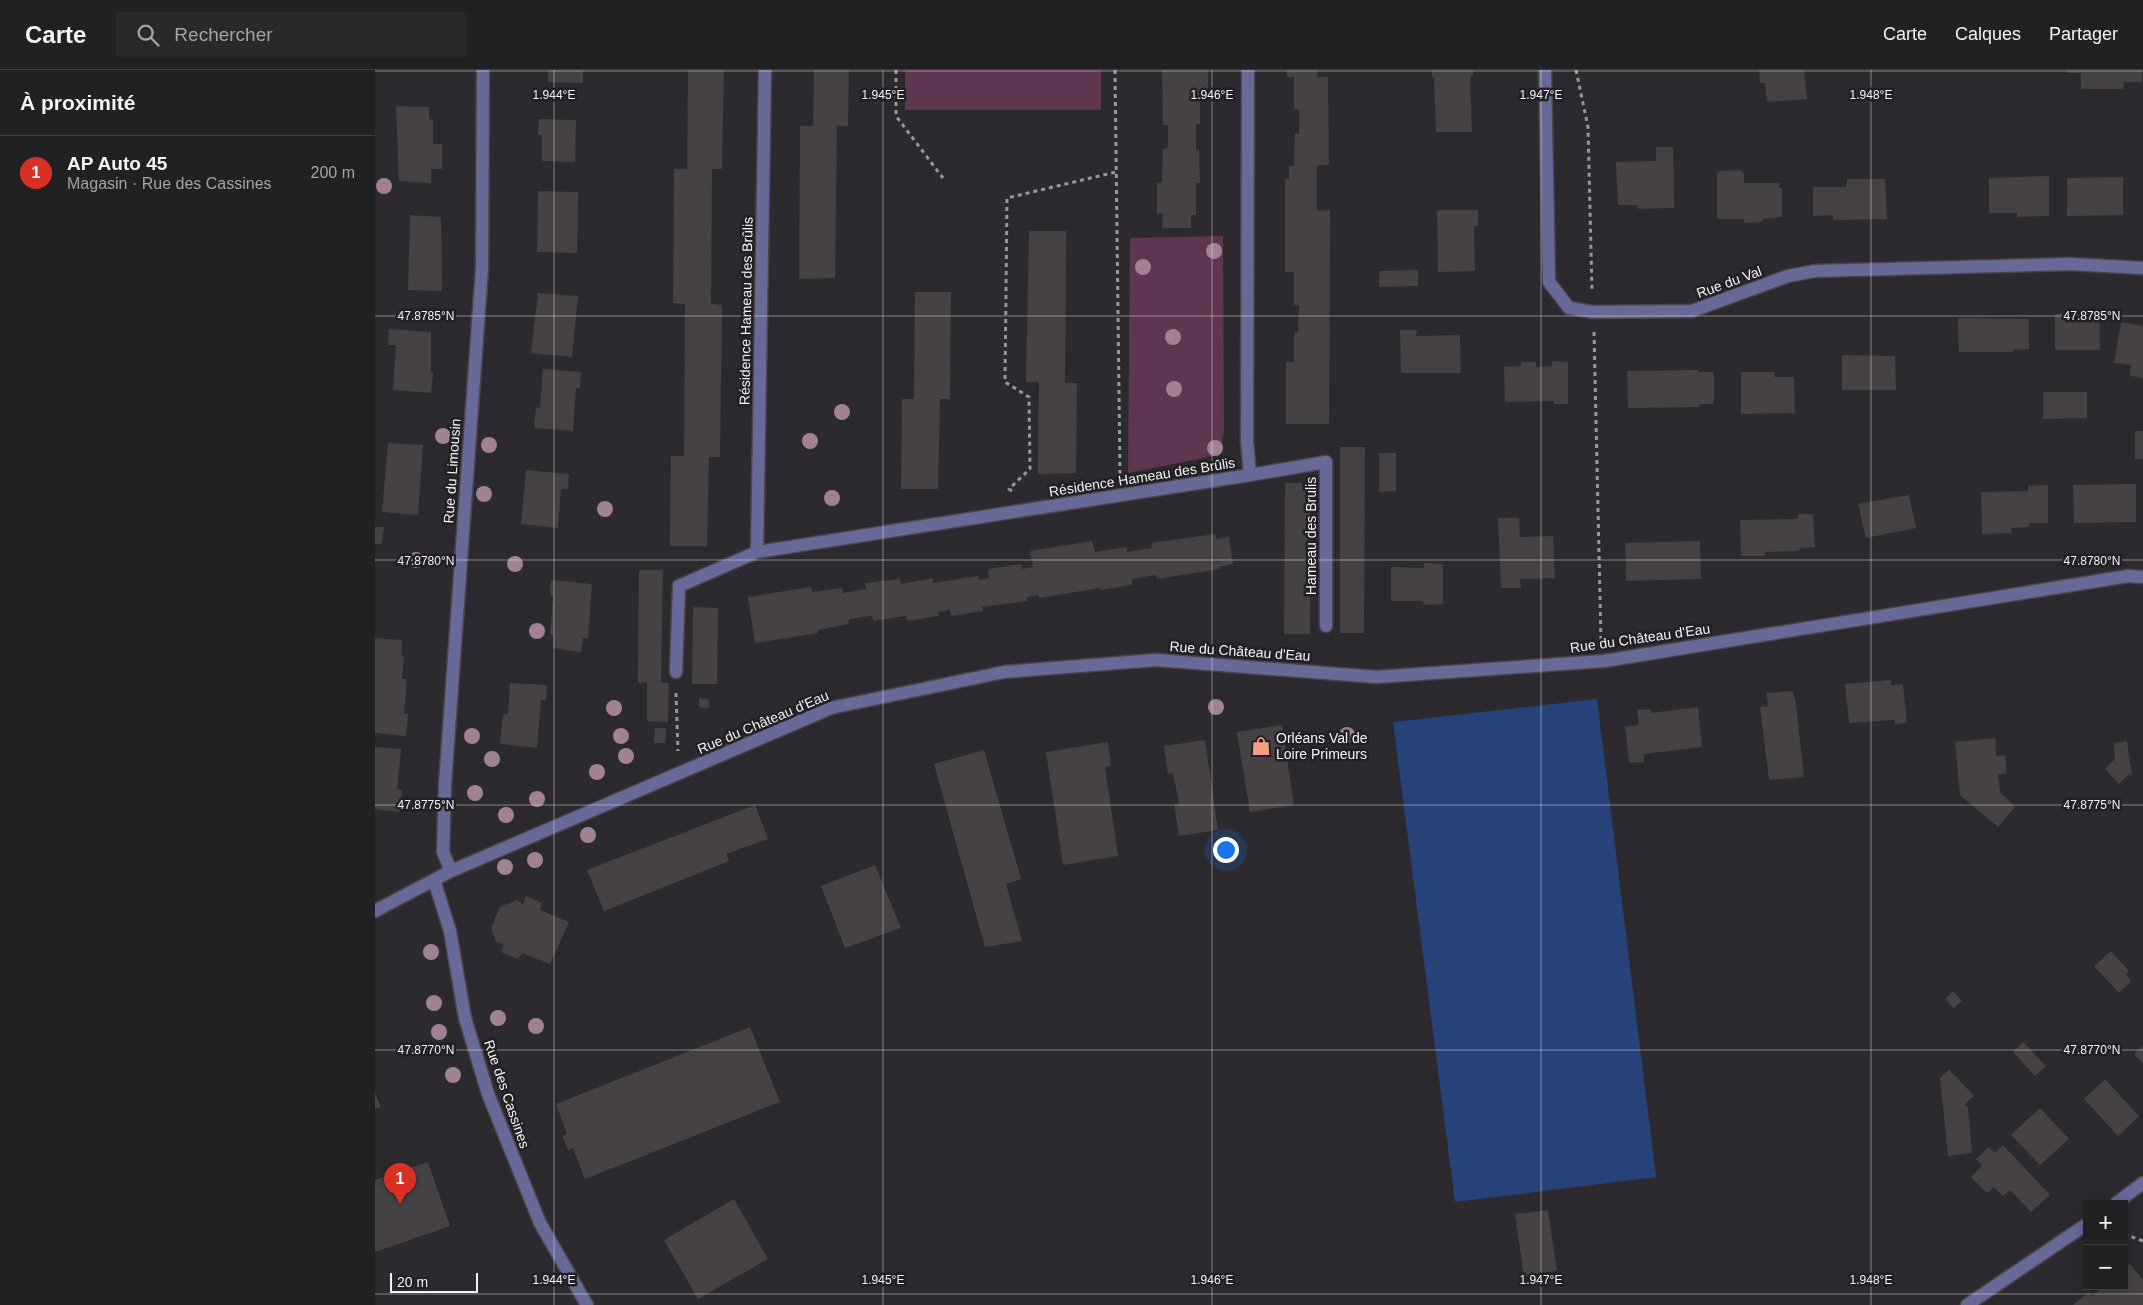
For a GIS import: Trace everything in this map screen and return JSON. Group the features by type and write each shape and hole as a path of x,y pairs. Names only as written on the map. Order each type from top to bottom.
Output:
{"street":[{"name":"Rue du Limousin","path":"451,871 443,852 445,785 482,268 483,70"},
{"name":"Résidence Hameau des Brûlis","path":"757,552 765,70"},
{"name":"Résidence Hameau des Brûlis","path":"676,672 679,586 757,552 1251,475 1247,441 1248,70"},
{"name":"Rue du Val","path":"1545,70 1549,282 1569,308 1593,312 1692,311 1788,276 1815,271 2070,264 2143,268"},
{"name":"Hameau des Brulis","path":"1251,475 1326,462 1326,626"},
{"name":"Rue du Château d'Eau","path":"375,912 451,871 831,708 1003,672 1156,660 1377,677 1604,661 2119,577 2143,577"},
{"name":"Rue des Cassines","path":"434,880 450,931 465,1018 488,1094 540,1223 587,1305"},
{"path":"2120,1200 2143,1183"},
{"path":"1967,1305 2083,1227"}],"path":[{"path":"896,70 895,116 943,178"},
{"path":"1115,70 1120,482"},
{"path":"1576,70 1588,127 1601,635 1604,661"},
{"path":"1017,494 1009,489 1029,469 1029,397 1005,382 1007,198 1117,172"},
{"path":"676,672 678,754"},
{"path":"2128,1235 2143,1241"}],"shaded area":[{"path":"905,70 1101,70 1101,110 905,110"},
{"path":"1223,236 1224,432 1219,455 1128,473 1130,238"}],"water":[{"path":"1597,699 1656,1177 1455,1202 1393,722"}],"building":[{"path":"548,70 583,70 583,83 548,82"},
{"path":"688,70 724,70 722,169 712,169 711,304 722,305 720,457 709,457 707,546 670,546 671,456 684,456 685,304 673,303 674,169 687,169"},
{"path":"814,70 849,70 848,126 837,126 835,278 799,279 800,126 813,126"},
{"path":"1162,70 1208,70 1208,92 1200,92 1200,124 1196,124 1196,150 1199,150 1200,183 1196,183 1196,215 1191,215 1191,228 1162,228 1163,214 1157,214 1157,183 1162,183 1163,149 1168,148 1168,125 1163,125"},
{"path":"1287,70 1317,70 1317,77 1328,77 1329,165 1317,165 1317,211 1330,210 1329,424 1286,424 1286,362 1294,362 1294,332 1298,332 1299,305 1294,305 1294,272 1285,272 1285,179 1289,179 1289,166 1294,166 1295,134 1299,134 1299,109 1294,109 1294,77 1287,77"},
{"path":"1432,70 1473,70 1473,76 1470,76 1472,132 1436,132 1434,77 1432,77"},
{"path":"1759,70 1804,70 1807,99 1767,102 1765,83 1760,83"},
{"path":"2067,70 2142,70 2142,82 2124,82 2123,89 2081,89 2081,73 2067,73"},
{"path":"396,106 429,107 429,119 433,120 433,144 442,144 442,169 431,169 431,183 399,181"},
{"path":"539,119 576,120 575,162 542,161 542,135 538,135"},
{"path":"1656,147 1673,147 1674,208 1638,209 1637,205 1618,205 1616,162 1656,161"},
{"path":"1741,170 1744,174 1744,183 1779,183 1779,188 1782,188 1782,217 1762,219 1762,222 1744,223 1744,219 1717,219 1717,174 1720,171"},
{"path":"2049,176 2049,216 2017,217 2017,213 1989,213 1989,178"},
{"path":"2123,177 2123,215 2067,216 2067,178"},
{"path":"1847,179 1885,179 1887,219 1833,220 1833,215 1813,216 1813,187 1846,187"},
{"path":"538,191 578,192 577,253 537,252"},
{"path":"1437,210 1478,210 1478,226 1474,226 1475,271 1438,272"},
{"path":"410,215 441,217 442,291 408,290"},
{"path":"1029,231 1066,231 1065,383 1077,383 1076,473 1038,474 1039,382 1026,382"},
{"path":"1418,270 1418,286 1379,287 1379,271"},
{"path":"915,292 951,292 950,399 940,399 938,489 901,489 902,399 914,399"},
{"path":"538,293 578,296 572,357 531,353"},
{"path":"2055,314 2099,314 2100,350 2055,350"},
{"path":"1958,318 2029,319 2029,349 2013,350 2013,352 1959,352"},
{"path":"2121,322 2143,326 2143,378 2130,376 2131,365 2114,363"},
{"path":"389,329 431,332 431,373 433,373 431,393 393,390 396,345 388,345"},
{"path":"1400,330 1417,330 1416,336 1460,335 1461,373 1401,373"},
{"path":"1842,355 1895,356 1896,390 1842,390"},
{"path":"1552,361 1568,362 1568,404 1554,404 1554,401 1505,402 1504,367 1521,366 1521,362 1536,362 1536,367 1552,366"},
{"path":"543,369 581,372 580,388 576,388 573,431 534,428 536,407 540,408"},
{"path":"1698,370 1698,372 1714,372 1714,404 1699,404 1699,407 1628,408 1627,371"},
{"path":"1741,372 1774,372 1775,377 1794,377 1795,413 1741,414"},
{"path":"2043,392 2087,392 2087,418 2043,419"},
{"path":"2135,431 2143,431 2143,459 2135,459"},
{"path":"388,443 423,445 418,515 382,512"},
{"path":"1340,447 1365,447 1364,633 1340,633"},
{"path":"1379,453 1396,453 1396,491 1379,492"},
{"path":"526,470 569,474 568,489 561,489 558,528 521,524"},
{"path":"1285,483 1311,483 1310,634 1284,634"},
{"path":"2136,484 2136,522 2074,523 2073,485"},
{"path":"2048,485 2048,523 2029,523 2029,527 2011,528 2012,533 1982,534 1981,492 2028,491 2028,486"},
{"path":"1909,495 1916,528 1866,538 1858,504"},
{"path":"1798,514 1813,514 1815,547 1800,548 1799,551 1765,552 1765,556 1741,556 1740,520 1798,519"},
{"path":"1498,518 1519,518 1520,537 1553,536 1555,578 1520,579 1521,588 1501,588"},
{"path":"375,527 384,527 382,544 375,544"},
{"path":"1215,534 1216,539 1229,537 1233,564 1220,567 1220,569 1157,579 1156,575 1132,579 1132,585 1101,590 1100,588 1039,598 1038,595 1027,597 1027,601 982,607 983,611 951,616 950,610 938,612 939,616 907,621 906,616 873,621 872,616 861,617 848,620 849,624 818,630 818,633 755,643 748,597 811,587 812,592 842,588 843,593 866,589 865,583 900,579 901,584 933,578 933,583 978,576 979,580 989,578 988,569 1021,564 1022,569 1033,567 1030,551 1092,541 1095,552 1127,547 1127,552 1152,548 1151,543"},
{"path":"1700,541 1701,579 1626,581 1625,543"},
{"path":"1424,563 1443,564 1443,604 1424,605 1423,601 1391,601 1391,567 1424,568"},
{"path":"639,570 663,570 661,683 669,683 668,722 647,721 647,682 638,683"},
{"path":"551,580 592,584 588,638 583,638 581,652 553,648 553,635 550,634 553,596 550,595"},
{"path":"693,607 718,608 717,684 692,684"},
{"path":"375,638 402,640 401,655 404,656 402,679 407,679 404,714 408,714 406,736 375,733"},
{"path":"1891,680 1891,685 1903,684 1907,723 1895,724 1894,720 1849,723 1845,684"},
{"path":"510,683 547,685 546,700 541,700 537,748 500,744 503,714 508,714"},
{"path":"1793,691 1804,777 1769,780 1760,707 1768,706 1766,693"},
{"path":"699,698 709,699 709,708 699,707"},
{"path":"1698,707 1702,747 1644,754 1644,762 1629,763 1625,727 1639,725 1637,710 1651,709 1651,713"},
{"path":"1282,725 1294,805 1250,812 1237,732"},
{"path":"655,728 666,728 665,743 654,743"},
{"path":"1995,738 1996,756 2005,755 2007,774 1998,774 2000,792 2015,807 1998,827 1960,795 1955,742"},
{"path":"1205,740 1218,830 1179,836 1174,805 1179,803 1173,773 1168,774 1164,746"},
{"path":"2127,741 2132,776 2129,774 2119,784 2105,769 2115,759 2114,743"},
{"path":"1108,742 1111,766 1105,767 1118,856 1063,865 1046,752"},
{"path":"375,747 401,749 397,790 402,790 400,812 375,809"},
{"path":"984,750 1021,879 1006,884 1022,941 985,947 934,764"},
{"path":"755,805 768,839 726,854 729,861 604,911 587,870"},
{"path":"875,865 901,928 845,948 821,886"},
{"path":"526,896 542,903 540,910 569,922 550,964 522,953 518,959 501,952 504,945 496,942 491,928 500,907 517,900 523,904"},
{"path":"2111,951 2129,971 2126,974 2131,981 2119,993 2094,966"},
{"path":"1953,991 1962,1001 1954,1008 1945,999"},
{"path":"750,1027 780,1102 585,1179 573,1148 568,1150 562,1136 567,1134 556,1104"},
{"path":"2023,1042 2046,1066 2035,1076 2013,1052"},
{"path":"2143,1046 2143,1064 2134,1054"},
{"path":"1949,1069 1974,1096 1965,1104 1968,1108 1972,1153 1948,1156 1940,1078"},
{"path":"2105,1079 2139,1116 2118,1136 2084,1099"},
{"path":"375,1093 381,1107 375,1109"},
{"path":"2040,1108 2069,1139 2040,1165 2011,1135"},
{"path":"2003,1145 2050,1195 2031,1212 2010,1190 2003,1196 1994,1187 1987,1193 1971,1177 1982,1166 1976,1159 1989,1147 1995,1153"},
{"path":"428,1162 450,1226 375,1252 375,1180"},
{"path":"734,1199 768,1259 698,1299 664,1240"},
{"path":"1548,1210 1557,1271 1524,1276 1515,1214"},
{"path":"2130,1264 2143,1280 2143,1305 2073,1305 2089,1292 2092,1296 2099,1290 2128,1290 2128,1266"}],"place":[{"name":"Orléans Val de Loire Primeurs","path":"1261,746"},
{"name":"AP Auto 45","path":"400,1204"}]}
